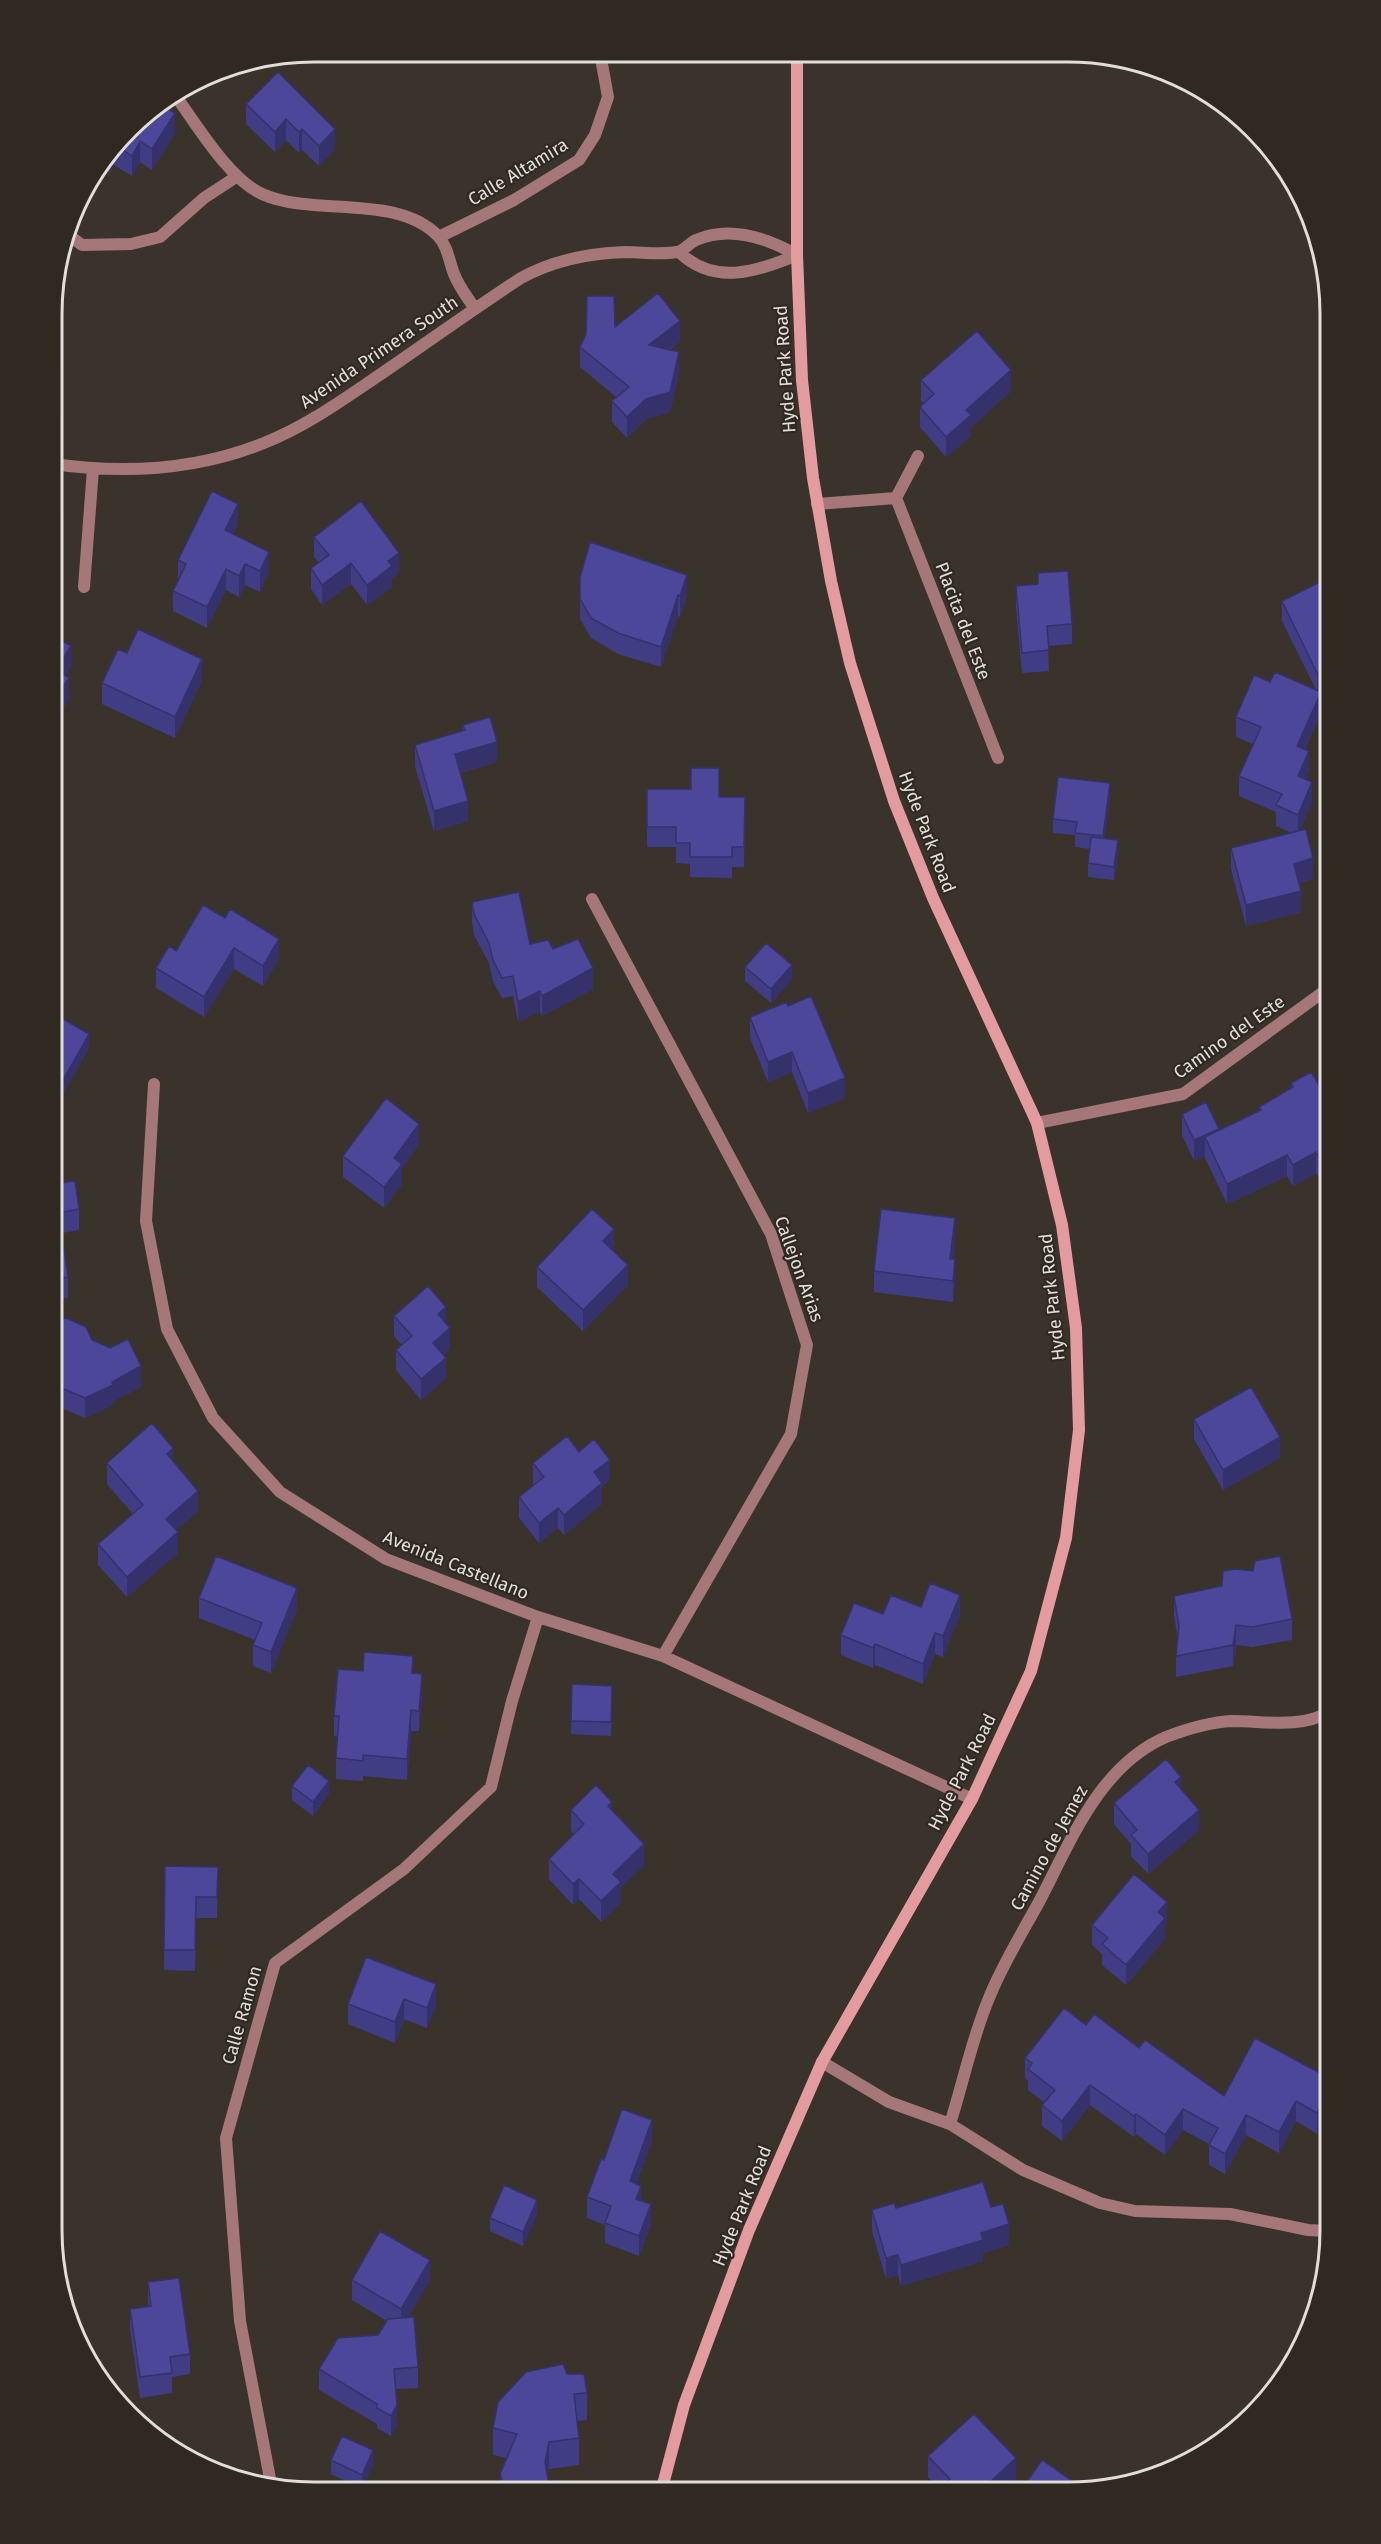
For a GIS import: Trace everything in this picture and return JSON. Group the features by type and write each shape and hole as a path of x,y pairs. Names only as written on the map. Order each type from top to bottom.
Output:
{"main road":[{"name":"Hyde Park Road","path":"664,2482 684,2405 749,2230 822,2062 972,1799 1031,1671 1066,1538 1080,1430 1076,1328 1072,1294 1062,1225 1037,1123 933,898 894,801 850,663 831,581 817,504 802,380 796,255 797,62"}],"street":[{"name":"Calle Altamira","path":"439,237 514,200 579,160 594,135 608,97 602,62"},
{"path":"179,100 236,177 262,194 294,202 402,216 430,229 446,248 459,284 476,309"},
{"path":"73,238 82,245 131,244 160,237 204,198 236,177"},
{"name":"Avenida Primera South","path":"62,465 93,469 138,469 182,465 224,456 264,443 324,412 521,278 562,261 608,253 679,252 696,240 735,234 768,241 796,255"},
{"path":"679,252 698,267 724,273 757,270 796,255"},
{"path":"817,504 896,498 918,456"},
{"path":"84,587 93,469"},
{"name":"Placita del Este","path":"896,498 998,758"},
{"name":"Callejon Arias","path":"592,899 771,1234 807,1345 791,1434 663,1656"},
{"name":"Camino del Este","path":"1037,1123 1183,1094 1320,994"},
{"name":"Avenida Castellano","path":"154,1084 146,1221 167,1329 213,1418 280,1492 386,1559 537,1617 663,1656 972,1799"},
{"name":"Calle Ramon","path":"270,2479 240,2321 226,2138 275,1963 404,1869 491,1787 512,1701 537,1617"},
{"name":"Camino de Jemez","path":"950,2124 983,2015 995,1984 1079,1825 1099,1792 1112,1776 1145,1747 1187,1729 1231,1721 1304,1722 1320,1716"},
{"path":"822,2062 889,2102 950,2124 1023,2170 1082,2196 1118,2208 1149,2212 1230,2214 1320,2229"}],"building":[{"path":"278,72 335,129 319,146 302,129 299,132 286,119 275,132 246,104"},
{"path":"167,108 175,113 152,149 140,141 132,156 122,149 135,135"},
{"path":"658,293 680,321 649,345 679,352 670,392 646,399 627,417 612,401 629,387 580,347 586,334 587,296 614,296 615,327"},
{"path":"977,331 1011,370 966,410 971,415 946,437 920,407 934,394 921,380"},
{"path":"212,491 238,504 225,530 269,552 260,571 245,564 239,576 226,569 207,607 173,591 186,564 178,560"},
{"path":"361,501 399,553 388,561 392,566 367,585 351,563 322,585 311,568 329,555 314,537"},
{"path":"590,542 687,575 661,647 618,633 591,618 580,599 580,578"},
{"path":"1068,571 1072,624 1047,626 1049,650 1022,653 1016,586 1038,584 1038,573"},
{"path":"1320,582 1320,671 1317,673 1282,601"},
{"path":"138,629 202,659 175,717 102,683 118,649 127,653"},
{"path":"62,640 71,646 62,660"},
{"path":"1275,672 1320,692 1297,746 1309,751 1298,776 1312,782 1298,815 1276,805 1282,794 1239,776 1261,727 1236,717 1254,675 1270,682"},
{"path":"62,673 69,678 62,689"},
{"path":"490,717 497,742 455,754 468,801 434,811 415,745 465,730 463,725"},
{"path":"691,768 719,768 719,797 745,797 744,847 732,847 732,857 690,857 690,843 676,843 676,827 647,827 647,789 691,789"},
{"path":"1058,777 1110,783 1103,836 1075,833 1077,822 1053,819"},
{"path":"1306,829 1313,858 1294,864 1301,891 1246,905 1231,848"},
{"path":"1091,837 1118,840 1114,867 1088,863"},
{"path":"519,892 530,944 548,940 553,949 578,939 593,968 542,996 540,991 518,1002 513,976 502,978 493,960 489,943 474,914 472,902"},
{"path":"203,905 225,918 230,909 279,939 263,966 234,948 204,997 156,968 169,946 176,951"},
{"path":"766,943 792,965 771,989 745,967"},
{"path":"811,996 845,1078 808,1093 792,1052 768,1062 750,1017 787,1002 788,1006"},
{"path":"62,1018 89,1034 62,1079"},
{"path":"1311,1072 1320,1087 1320,1159 1316,1152 1293,1165 1287,1155 1227,1184 1205,1137 1261,1110 1259,1107 1293,1087 1291,1083"},
{"path":"386,1098 419,1124 394,1158 402,1164 384,1187 343,1156"},
{"path":"1206,1102 1219,1129 1194,1140 1182,1114"},
{"path":"75,1181 79,1209 62,1212 62,1183"},
{"path":"592,1209 614,1229 603,1241 628,1265 583,1310 537,1267"},
{"path":"881,1209 955,1218 950,1259 955,1259 953,1281 874,1271"},
{"path":"62,1234 68,1277 62,1278"},
{"path":"428,1286 446,1307 438,1314 450,1328 433,1343 446,1358 421,1379 396,1350 412,1336 394,1316"},
{"path":"64,1317 86,1327 92,1340 110,1348 128,1339 141,1366 112,1382 113,1385 85,1398 62,1388 62,1322"},
{"path":"1251,1387 1280,1437 1223,1470 1194,1419"},
{"path":"152,1423 173,1448 167,1454 198,1491 166,1519 178,1532 127,1577 98,1544 143,1505 107,1463"},
{"path":"567,1436 579,1452 594,1439 610,1460 594,1472 602,1483 564,1515 558,1508 539,1523 519,1497 544,1477 533,1463"},
{"path":"216,1556 297,1588 271,1652 253,1645 262,1623 199,1598"},
{"path":"1280,1556 1292,1619 1252,1627 1236,1625 1233,1645 1176,1656 1179,1626 1174,1596 1222,1586 1223,1571 1235,1569 1253,1571 1255,1561"},
{"path":"930,1583 960,1595 943,1636 935,1633 923,1664 875,1644 873,1648 841,1635 854,1603 883,1614 891,1595 921,1607"},
{"path":"364,1652 413,1656 412,1673 422,1674 419,1711 411,1710 407,1759 363,1755 363,1761 336,1758 339,1716 334,1716 338,1669 363,1671"},
{"path":"572,1684 612,1686 611,1722 571,1721"},
{"path":"1166,1759 1181,1777 1175,1782 1199,1810 1148,1854 1131,1835 1137,1830 1114,1803"},
{"path":"308,1765 329,1781 313,1802 292,1786"},
{"path":"596,1785 612,1802 608,1806 644,1844 613,1874 621,1882 601,1901 579,1879 573,1884 549,1859 584,1824 571,1810"},
{"path":"165,1866 218,1867 217,1897 196,1897 195,1950 164,1950"},
{"path":"1134,1874 1167,1902 1158,1912 1165,1918 1126,1965 1102,1944 1108,1938 1092,1925"},
{"path":"366,1957 436,1984 427,2008 404,1999 395,2022 348,2004"},
{"path":"1064,2008 1086,2025 1094,2014 1139,2048 1145,2040 1224,2096 1255,2038 1320,2073 1320,2107 1317,2113 1296,2101 1279,2132 1246,2115 1225,2154 1209,2145 1218,2128 1183,2109 1165,2135 1090,2085 1062,2121 1042,2105 1055,2090 1028,2069 1032,2063 1025,2058"},
{"path":"622,2109 652,2120 630,2181 641,2186 636,2199 651,2204 639,2236 605,2223 611,2206 587,2197 601,2159 604,2160"},
{"path":"983,2182 991,2207 1003,2204 1009,2224 981,2233 983,2240 901,2265 898,2255 886,2258 872,2210 894,2203 896,2208"},
{"path":"504,2185 537,2200 523,2232 490,2218"},
{"path":"380,2231 430,2260 401,2309 352,2280"},
{"path":"179,2278 190,2354 170,2357 172,2373 140,2377 130,2309 151,2306 148,2282"},
{"path":"414,2317 418,2367 394,2369 397,2405 391,2416 377,2408 377,2404 319,2369 338,2338 378,2335 388,2319"},
{"path":"563,2364 567,2374 584,2374 587,2393 574,2394 579,2438 549,2442 545,2462 547,2482 502,2482 500,2474 517,2434 493,2428 498,2402 526,2372"},
{"path":"974,2414 1016,2458 990,2482 947,2482 950,2479 928,2456"},
{"path":"342,2436 373,2450 362,2475 331,2460"},
{"path":"1042,2460 1074,2482 1068,2482 1027,2482"}]}
